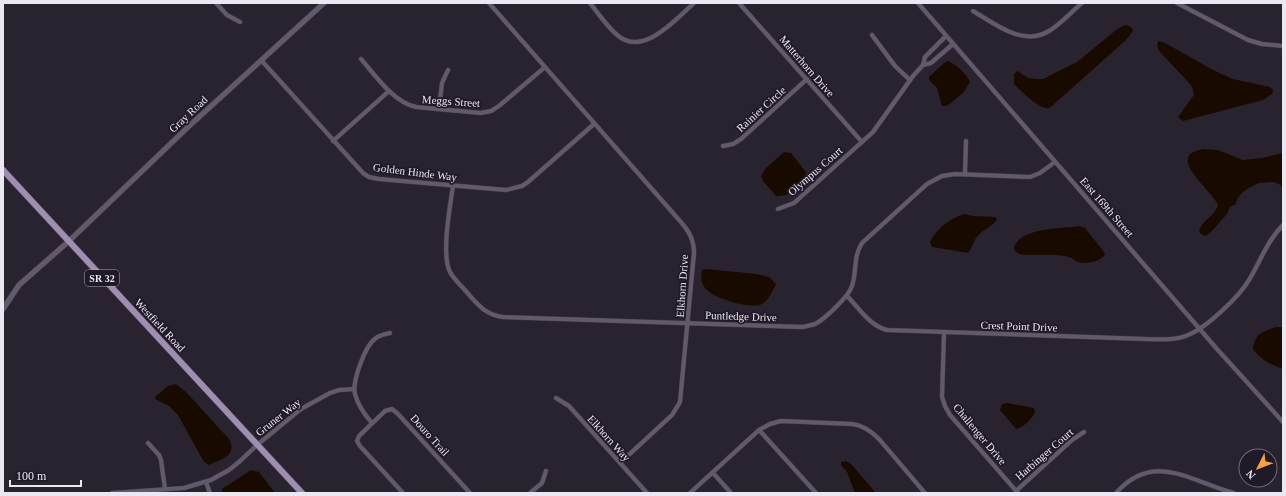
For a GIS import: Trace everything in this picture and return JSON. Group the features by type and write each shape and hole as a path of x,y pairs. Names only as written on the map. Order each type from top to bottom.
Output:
{"main road":[{"name":"Westfield Road","path":"3,170 302,493"}],"street":[{"path":"216,3 227,14 240,22"},
{"name":"Gray Road","path":"3,308 19,285 69,241 188,128 324,3"},
{"name":"Elkhorn Drive","path":"489,3 690,234 694,249 682,397 678,408 672,415 620,463"},
{"path":"590,3 617,35 632,42 642,41 654,37 694,3"},
{"name":"Matterhorn Drive","path":"739,3 862,142"},
{"name":"East 169th Street","path":"918,3 1283,422"},
{"path":"973,11 1013,34 1032,36 1048,32 1082,3"},
{"path":"1177,3 1248,40 1262,44 1283,46"},
{"path":"872,35 895,66 910,80"},
{"path":"923,65 925,57 946,36"},
{"path":"923,65 932,62 953,44"},
{"name":"Meggs Street","path":"361,59 389,91 407,105 481,112 491,111 503,104 545,67"},
{"name":"Golden Hinde Way","path":"261,60 363,173 369,177 379,179 506,190 522,186 594,124"},
{"name":"Olympus Court","path":"778,209 794,203 873,132 910,80 923,65"},
{"path":"439,109 442,83 448,70"},
{"name":"Rainier Circle","path":"723,146 733,144 741,139 807,79"},
{"path":"334,141 389,91"},
{"path":"964,174 966,141"},
{"name":"Puntledge Drive","path":"453,186 446,257 447,264 451,274 478,304 491,314 503,317 803,327 819,321 847,296 853,285 857,254 864,241 927,184 942,176 955,174 1030,177 1040,173 1055,162"},
{"name":"Crest Point Drive","path":"847,296 872,322 882,329 892,331 1163,339 1188,335 1201,328 1244,288 1268,245 1283,225"},
{"path":"372,423 362,412 358,404 354,389 357,374 374,338 382,334 390,333"},
{"name":"Challenger Drive","path":"944,333 942,397 945,406 950,415 1017,492"},
{"name":"Gruner Way","path":"112,493 184,488 206,482 229,470 301,409 330,393 339,390 354,389"},
{"name":"Elkhorn Way","path":"556,398 569,406 647,493"},
{"name":"Douro Trail","path":"403,493 357,441 359,436 385,411 392,409 470,493"},
{"path":"690,493 759,430 770,424 781,421 852,424 863,427 879,439 925,493"},
{"path":"759,430 816,493"},
{"name":"Harbinger Court","path":"1017,492 1072,440 1084,432"},
{"path":"148,443 161,460 165,489"},
{"path":"530,493 542,483 546,471"},
{"path":"1116,493 1128,482 1138,476 1161,471 1180,473 1209,486 1234,493"},
{"path":"712,473 731,493"},
{"path":"206,482 210,493"}],"shaded area":[{"path":"1125,25 1132,28 1133,31 1126,40 1049,108 1038,105 1014,84 1014,74 1017,71 1028,78 1043,79 1077,62 1116,30"},
{"path":"1159,41 1233,79 1270,87 1273,90 1272,94 1263,100 1183,121 1178,117 1194,95 1193,90 1191,85 1160,52 1157,46"},
{"path":"948,61 961,70 970,82 963,93 947,106 942,106 937,88 929,80 929,77"},
{"path":"1204,149 1218,150 1243,160 1262,158 1283,153 1283,188 1279,184 1273,182 1259,183 1247,189 1237,199 1236,204 1230,207 1227,214 1211,232 1206,236 1202,235 1199,231 1201,227 1218,205 1193,173 1189,165 1188,158 1193,152"},
{"path":"784,152 791,153 806,172 799,186 791,192 781,196 776,196 763,181 761,176 766,168"},
{"path":"965,214 973,216 996,217 997,220 978,235 968,253 932,247 930,242 936,232 944,224"},
{"path":"1079,226 1085,228 1104,252 1105,254 1099,260 1081,263 1069,257 1019,254 1015,251 1014,247 1018,240 1033,232"},
{"path":"706,269 756,274 769,277 776,284 769,297 762,304 741,304 715,296 705,288 702,284 701,277 702,270"},
{"path":"1276,327 1283,327 1283,369 1266,361 1253,349 1257,336"},
{"path":"176,384 187,393 229,439 231,445 230,453 223,459 209,465 204,462 178,415 169,406 155,399 155,397 168,386"},
{"path":"1008,403 1034,408 1035,412 1027,422 1016,429 1000,410 1002,404"},
{"path":"846,461 851,464 876,493 855,493 847,472 841,465 841,462"},
{"path":"251,470 259,472 275,493 222,493 222,489"}]}
